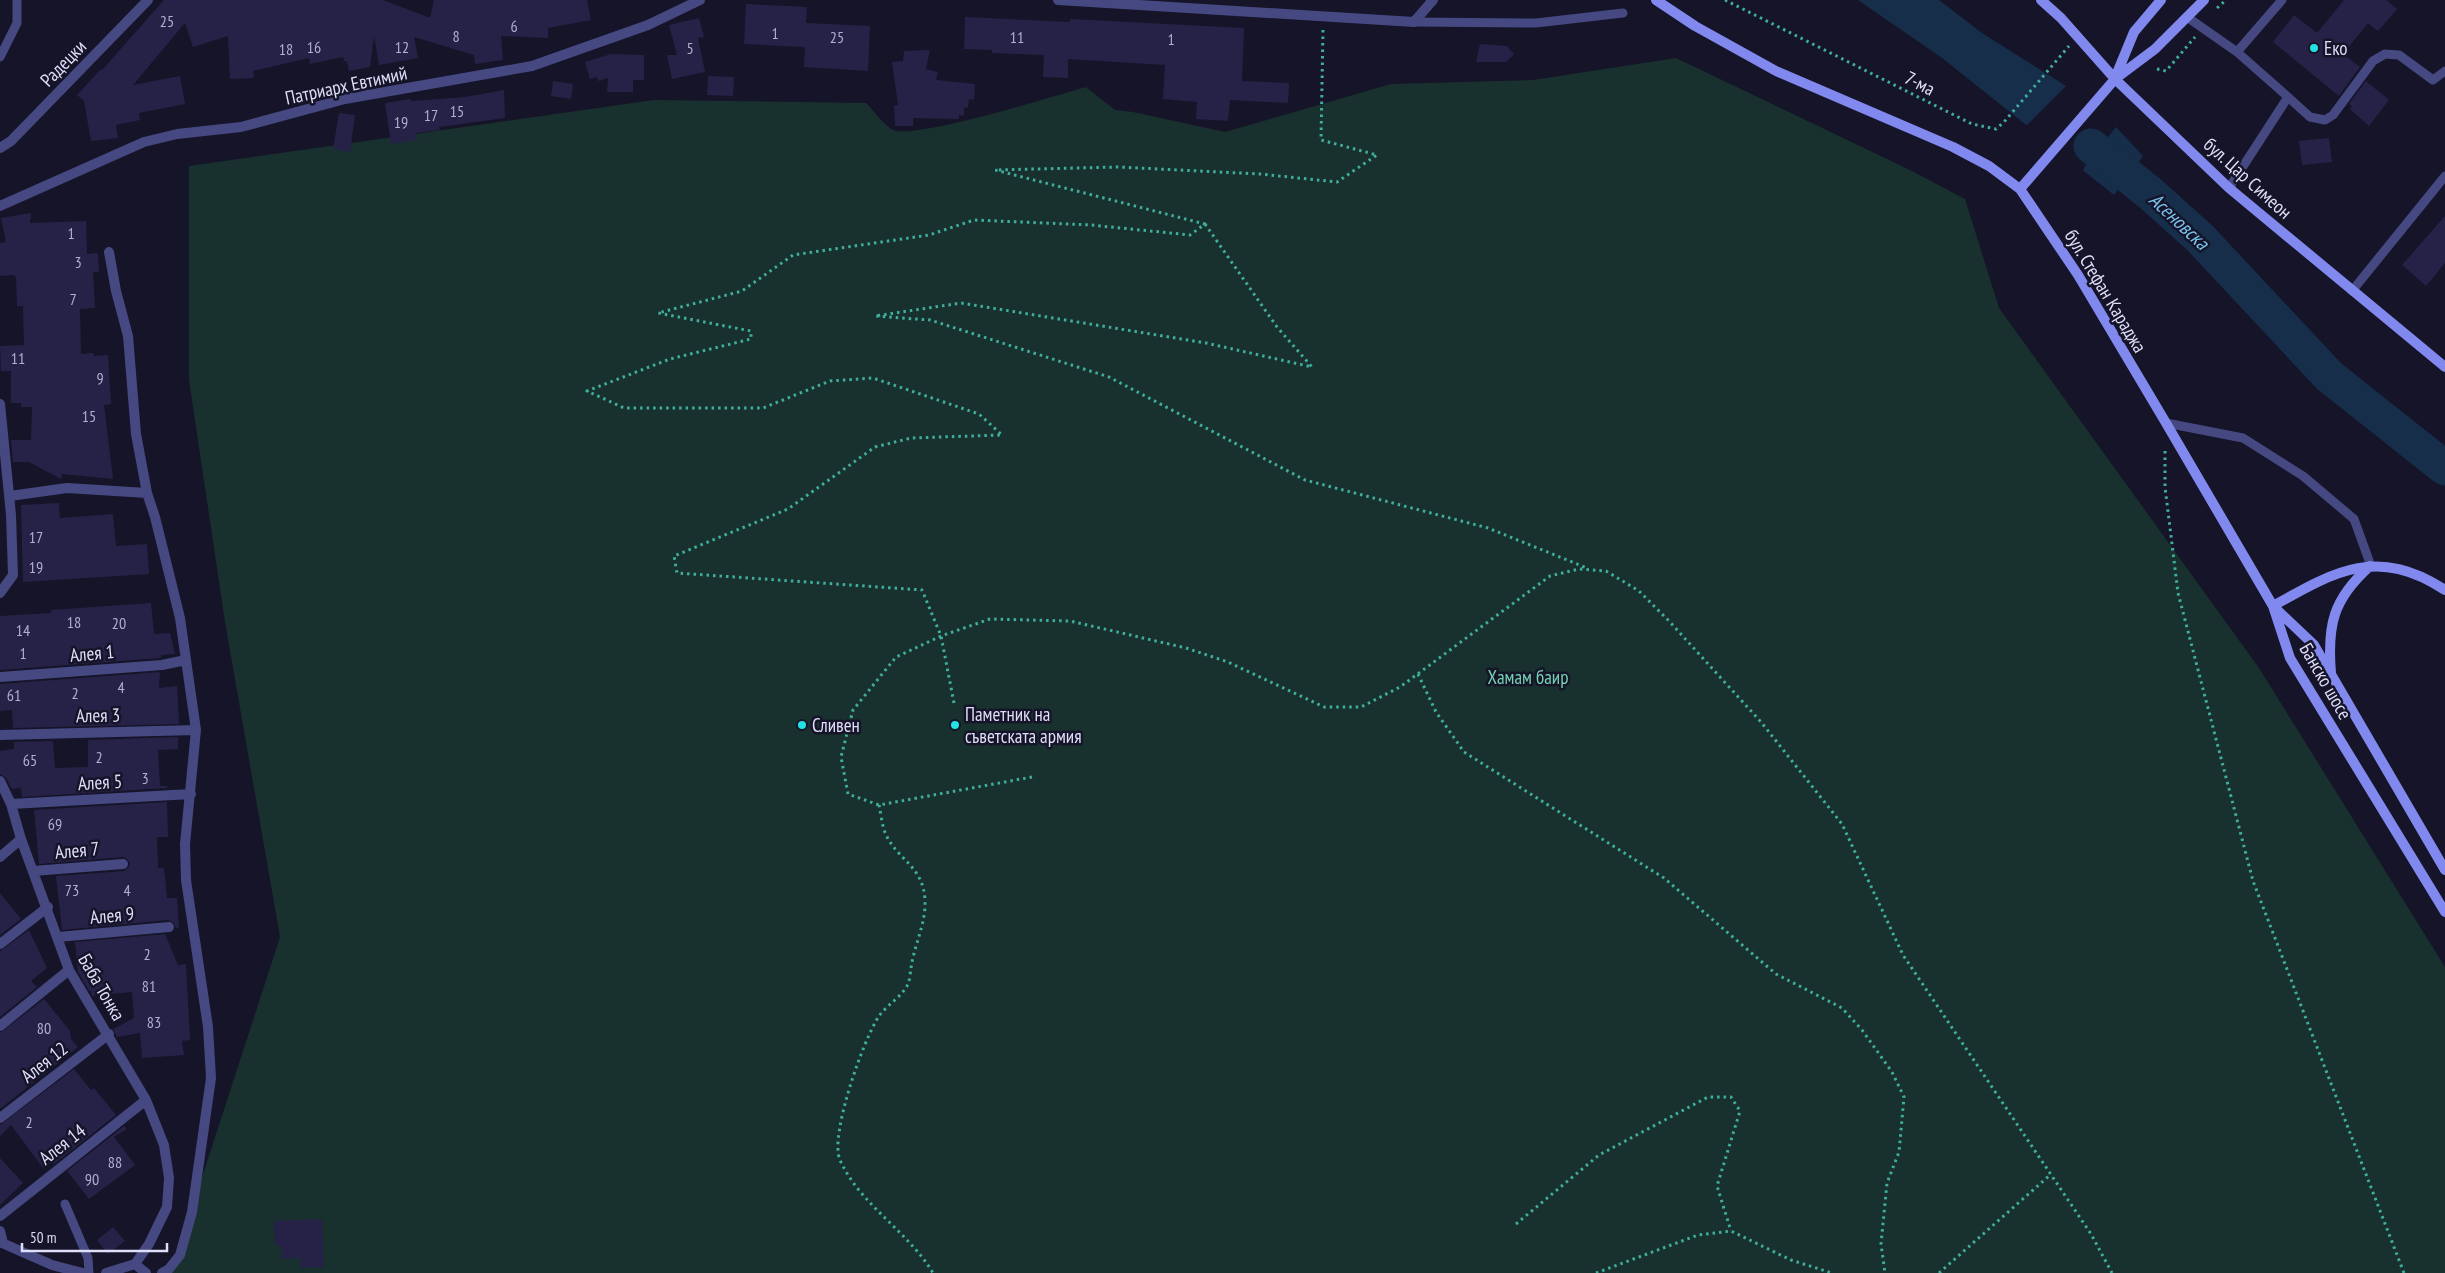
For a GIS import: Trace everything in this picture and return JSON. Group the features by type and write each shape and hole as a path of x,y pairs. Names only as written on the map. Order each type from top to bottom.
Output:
{"main road":[{"name":"бул. Стефан Караджа","path":"1656,0 1695,26 1776,71 1953,147 1989,166 2020,189 2078,276 2273,606"},
{"name":"бул. Цар Симеон","path":"2042,0 2115,79 2229,188 2445,367"},
{"path":"2115,79 2134,32 2162,0"},
{"path":"2020,189 2115,79 2156,49 2204,0"},
{"path":"2331,677 2329,646 2332,619 2340,598 2355,580 2371,566"},
{"path":"2273,606 2342,570 2371,566 2407,571 2445,590"},
{"name":"Банско шосе","path":"2273,606 2314,645 2445,870"},
{"name":"Банско шосе","path":"2273,606 2290,658 2445,912"}],"street":[{"name":"Радецки","path":"0,148 12,141 148,0"},
{"name":"Патриарх Евтимий","path":"0,206 144,142 177,134 241,127 344,99 532,66 648,25 700,0"},
{"path":"1058,0 1414,22 1433,0"},
{"path":"109,252 116,291 128,336 136,434 147,493 155,517 178,609 196,730 185,844 186,880 208,1027 211,1078 192,1212 180,1255 169,1269 162,1273"},
{"path":"0,404 10,496 13,575 0,593"},
{"path":"10,496 67,488 147,493"},
{"name":"Алея 1","path":"0,678 162,665 186,660"},
{"name":"Алея 3","path":"0,735 196,730"},
{"name":"Баба Тонка","path":"0,781 11,804 21,839 70,970 146,1100 164,1145 169,1178 167,1207 149,1244 135,1264"},
{"name":"Алея 5","path":"11,804 190,794"},
{"path":"0,857 21,839"},
{"name":"Алея 7","path":"33,871 124,864"},
{"path":"0,944 48,907"},
{"name":"Алея 9","path":"58,937 169,927"},
{"path":"0,1026 70,970"},
{"name":"Алея 12","path":"0,1118 109,1034"},
{"name":"Алея 14","path":"0,1216 146,1100"},
{"path":"0,1231 2,1243 52,1265 83,1273"},
{"path":"106,1273 135,1264 146,1273"}],"lane":[{"path":"0,57 18,24 17,0"},
{"path":"2237,52 2282,0"},
{"path":"1414,22 1536,24 1623,13"},
{"path":"2187,17 2237,52 2310,117 2325,120 2333,115 2378,56 2392,53 2399,54 2433,80 2445,71"},
{"path":"2229,188 2288,97"},
{"path":"2352,291 2445,176"},
{"path":"2166,423 2243,438 2304,476 2354,519 2371,566"},
{"path":"65,1204 88,1258 88,1273"}],"path":[{"name":"7-ма","path":"1725,0 1972,124 1996,129 2078,37"},
{"path":"1323,17 1321,140 1378,155 1337,182 1260,174 1118,167 994,170 1205,224 1277,327 1312,367 1206,343 961,303 875,316 930,320 1109,377 1305,480 1488,528 1590,569"},
{"path":"954,702 941,636 922,590 677,573 674,556 788,509 875,447 912,438 1002,435 979,414 873,378 830,381 763,408 624,408 587,391 670,359 751,339 751,331 658,313 742,291 793,255 929,235 974,220 1091,225 1190,235 1205,224"},
{"path":"2166,423 2165,487 2178,592 2253,881 2404,1273"},
{"path":"1032,777 879,805 848,794 841,757 853,710 896,657 941,636 990,619 1070,621 1186,648 1220,659 1324,707 1360,707 1400,687 1550,576 1579,569 1606,570 1639,591 1669,621 1761,722 1842,824 1903,954 2090,1234 2112,1273"},
{"path":"1418,674 1436,712 1464,752 1664,878 1776,974 1842,1008 1867,1037 1892,1072 1904,1097 1899,1152 1887,1183 1881,1244 1884,1273"},
{"path":"879,805 885,833 898,852 911,864 922,880 925,902 912,957 909,984 899,998 880,1014 866,1039 855,1072 837,1141 839,1158 850,1178 878,1211 921,1254 933,1273"},
{"path":"1516,1224 1600,1155 1708,1097 1731,1097 1740,1111 1717,1186 1732,1230"},
{"path":"1939,1273 2050,1175"},
{"path":"1596,1273 1698,1235 1732,1230 1791,1260 1832,1273"}],"green space":[{"name":"Хамам баир","path":"1676,58 1912,171 1965,199 1999,308 2259,668 2445,967 2445,1273 171,1273 280,937 225,622 189,380 189,166 654,100 866,103 890,128 907,131 956,123 1086,87 1115,110 1133,112 1225,132 1391,84 1533,80"}],"water":[{"path":"1858,0 1939,0 1982,33 2066,86 2116,127 2143,156 2114,195 1942,58"}],"pier":[{"path":"2066,86 2116,127 2085,166 2082,173 2025,127"}],"building":[{"path":"164,0 383,0 430,18 434,0 587,0 591,20 548,28 548,38 501,36 503,60 475,64 474,55 414,37 418,58 379,65 374,36 370,67 349,71 347,61 344,61 343,57 310,64 309,58 253,71 254,78 230,79 228,36 193,47 185,23 133,85 180,76 185,104 139,113 140,120 116,125 118,138 91,141 84,101 77,95 102,70"},
{"name":"Еко","path":"2344,0 2386,0 2397,9 2378,31 2368,23 2343,54 2360,67 2339,96 2273,42 2294,15 2317,33"},
{"path":"746,4 807,7 806,23 870,26 868,71 804,67 805,47 744,44"},
{"path":"965,17 1070,22 1070,19 1244,28 1242,81 1289,83 1288,103 1230,100 1228,121 1196,119 1197,102 1163,99 1165,65 1068,59 1068,78 1043,77 1044,55 992,53 992,50 964,49"},
{"path":"699,18 704,37 698,38 705,72 672,79 667,55 677,55 669,25"},
{"path":"1480,44 1507,46 1514,54 1506,62 1476,62"},
{"path":"930,50 926,69 938,72 936,80 975,84 974,100 969,99 968,108 964,107 964,116 959,115 959,119 913,118 913,126 895,126 894,105 898,105 892,62 903,61 904,51"},
{"path":"611,54 644,55 644,80 633,80 633,92 607,92 608,78 598,81 597,77 590,79 585,62"},
{"path":"708,76 734,77 733,96 707,95"},
{"path":"553,81 573,84 571,99 551,96"},
{"path":"2366,81 2389,100 2369,126 2350,109 2352,106 2349,104"},
{"path":"504,90 505,118 439,127 440,130 416,133 417,140 391,144 385,103 411,99 411,101 465,97"},
{"path":"339,113 355,115 350,152 333,149"},
{"path":"2329,138 2332,162 2302,165 2299,141"},
{"path":"31,213 30,223 86,221 87,254 98,253 99,272 93,272 95,308 80,309 81,354 93,353 94,356 108,355 111,404 104,405 113,479 62,474 61,479 29,462 13,462 11,440 31,440 32,407 21,407 21,403 11,403 11,371 1,371 0,346 24,345 23,306 17,306 16,277 14,275 0,276 0,243 6,242 1,218"},
{"path":"2445,216 2445,263 2426,286 2402,265"},
{"path":"59,503 60,518 113,514 116,546 147,544 149,574 23,582 21,505"},
{"path":"151,603 154,634 170,633 175,654 161,655 161,658 0,670 0,616 51,613 51,610"},
{"path":"160,672 159,688 177,686 179,724 13,728 12,710 0,711 0,684"},
{"path":"178,737 178,749 158,750 160,786 167,786 167,788 22,797 21,788 12,789 6,778 0,774 0,751 14,749 14,742 53,741 55,768 88,767 88,740"},
{"path":"167,802 168,837 157,837 158,868 164,868 167,898 177,898 179,928 176,928 174,923 168,920 62,930 56,876 124,871 129,867 130,863 126,858 122,857 39,864 34,810"},
{"path":"0,893 21,919 0,935"},
{"path":"29,930 47,968 31,981 37,987 0,1017 0,951"},
{"path":"165,934 178,965 186,964 190,1040 182,1041 184,1055 142,1058 140,1033 117,1037 113,1029 134,1018 132,992 92,996 91,991 89,991 78,972 75,942"},
{"path":"44,999 70,1031 71,1039 78,1047 0,1109 0,1033"},
{"path":"74,1069 91,1090 94,1088 116,1115 54,1164 52,1162 43,1168 11,1125 0,1136 0,1125"},
{"path":"124,1126 127,1129 114,1137 135,1165 89,1199 67,1171"},
{"path":"0,1158 23,1183 0,1205"},
{"path":"322,1219 324,1267 301,1268 300,1258 282,1259 281,1245 275,1246 274,1221"},
{"path":"113,1227 125,1241 108,1254 97,1240"}],"waterway":[{"name":"Асеновска","path":"2091,146 2151,194 2200,238 2329,376 2445,468"}],"place":[{"name":"Еко","path":"2314,48"},
{"name":"Сливен","path":"802,725"},
{"name":"Паметник на съветската армия","path":"955,725"}]}
